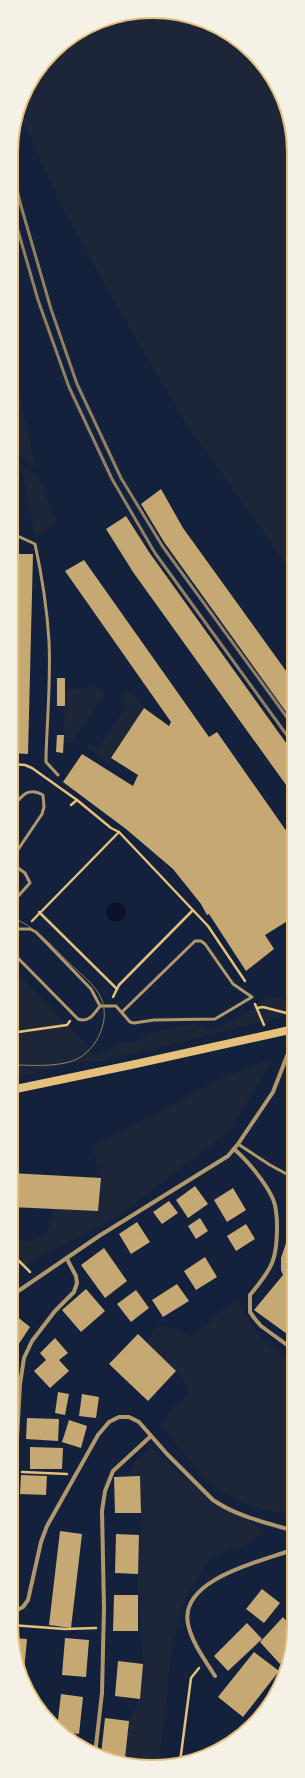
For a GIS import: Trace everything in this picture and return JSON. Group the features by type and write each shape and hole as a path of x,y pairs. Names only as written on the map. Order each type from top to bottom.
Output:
{"main road":[{"path":"18,1089 138,1064 287,1031"}],"street":[{"path":"18,1291 99,1236 228,1156 238,1144 273,1092 287,1056"},
{"path":"234,1148 247,1161 273,1200 277,1222 276,1245 273,1261 265,1277 250,1295 250,1312 261,1326 287,1345"},
{"path":"18,1428 20,1384 24,1358 32,1341 74,1292 77,1284 76,1276 67,1259"},
{"path":"18,1610 23,1607 28,1600 41,1542 58,1505 98,1434 109,1422 119,1417 129,1417 140,1422 182,1469 213,1500 222,1506 234,1513 287,1528"},
{"path":"96,1747 102,1693 104,1607 101,1540 102,1511 105,1491 113,1471 151,1436"},
{"path":"215,1676 190,1633 187,1615 190,1604 211,1582 222,1575 287,1552"}],"lane":[{"path":"18,536 35,544 46,604 49,643 46,762 58,775"},
{"path":"18,801 24,794 34,791 44,795 44,807 42,814 18,850"},
{"path":"18,867 25,873 30,883 18,896"},
{"path":"18,929 30,929 36,932 91,989 100,1006"},
{"path":"100,1006 118,1007 122,1012 130,1022 134,1023 154,1020 195,1020 219,1018 252,997 233,984 205,944 201,941 195,942 122,1012"},
{"path":"18,958 74,1015 84,1020 90,1019 100,1006"},
{"path":"238,1144 270,1165 287,1174"}],"path":[{"path":"18,764 25,765 32,768 77,800 111,828 120,832 208,926 244,979"},
{"path":"71,805 77,800"},
{"path":"34,917 120,832"},
{"path":"111,1006 119,985 193,910"},
{"path":"39,912 117,989"},
{"path":"257,1008 263,1007 287,1013"},
{"path":"259,1013 265,1028"},
{"path":"18,1032 68,1025 74,1015"},
{"path":"18,1260 25,1267"},
{"path":"18,1472 76,1475"},
{"path":"18,1626 65,1629 103,1628"},
{"path":"181,1756 191,1678 200,1667 215,1676"}],"shaded area":[{"path":"161,18 187,23 204,28 220,36 241,51 248,57 269,85 277,101 287,144 287,565 185,422 114,301 59,201 22,120 28,101 36,85 51,64 64,51 85,36 109,25 135,19"},
{"path":"18,392 36,467 18,455"},
{"path":"18,463 40,478 56,523 35,538 22,471 18,468"},
{"path":"97,687 104,690 105,694 71,743 64,742 65,690"},
{"path":"125,692 132,694 144,708 109,763 86,747 89,743 98,748 126,707 121,701 121,698"},
{"path":"116,902 123,905 126,912 123,919 116,922 109,919 106,912 109,905"},
{"path":"18,974 86,1044 94,1057 122,1042 134,1043 152,1032 194,1024 211,1029 236,1020 264,999 276,996 287,1000 287,1016 103,1061 74,1062 18,1077"},
{"path":"274,1058 228,1132 116,1218 18,1269 18,1240 32,1241 47,1232 54,1209 98,1210 101,1178 92,1146 226,1076"},
{"path":"235,1299 262,1339 287,1358 287,1513 248,1505 223,1492 194,1466 161,1425 173,1407 188,1394 187,1385 147,1342 157,1326 174,1328 191,1337"},
{"path":"152,1448 188,1481 266,1532 239,1548 210,1557 185,1599 172,1649 160,1760 135,1759 123,1756 126,1731 140,1694 143,1664 137,1576 141,1524 140,1477 128,1477 136,1459"}],"building":[{"path":"161,489 183,528 287,672 287,713 164,542 141,504"},
{"path":"126,516 149,552 287,744 287,786 133,572 106,529"},
{"path":"18,554 33,554 28,754 18,753"},
{"path":"84,560 209,737 217,732 287,832 287,921 265,935 274,949 246,971 209,914 207,915 201,904 173,869 126,829 63,782 82,754 133,786 138,775 111,758 144,708 169,726 171,722 65,571"},
{"path":"57,678 65,678 65,706 57,706"},
{"path":"57,735 64,735 63,753 56,752"},
{"path":"18,1173 101,1178 98,1211 18,1207"},
{"path":"195,1186 208,1204 188,1218 176,1200"},
{"path":"233,1188 246,1210 227,1222 214,1200"},
{"path":"169,1201 178,1213 162,1224 153,1212"},
{"path":"200,1218 208,1231 196,1239 188,1226"},
{"path":"137,1222 150,1242 131,1254 119,1234"},
{"path":"246,1224 255,1239 236,1251 227,1236"},
{"path":"287,1242 287,1334 254,1310 283,1275 281,1270 281,1258"},
{"path":"104,1248 127,1281 105,1298 81,1265"},
{"path":"205,1257 217,1277 196,1290 184,1271"},
{"path":"177,1284 189,1301 163,1317 152,1300"},
{"path":"86,1289 105,1311 81,1332 62,1310"},
{"path":"136,1290 149,1308 131,1322 117,1304"},
{"path":"18,1317 30,1327 18,1345"},
{"path":"138,1334 176,1371 148,1401 109,1364"},
{"path":"55,1338 68,1353 59,1360 69,1371 50,1388 34,1371 46,1360 40,1353"},
{"path":"58,1392 69,1394 65,1415 55,1413"},
{"path":"82,1394 99,1397 96,1418 79,1416"},
{"path":"27,1418 59,1419 58,1441 26,1439"},
{"path":"69,1420 87,1426 81,1448 62,1442"},
{"path":"30,1447 63,1448 62,1469 30,1469"},
{"path":"21,1475 47,1476 46,1495 20,1494"},
{"path":"140,1476 141,1513 115,1513 114,1477"},
{"path":"60,1531 82,1534 71,1628 49,1625"},
{"path":"116,1534 139,1535 138,1574 115,1573"},
{"path":"262,1589 280,1603 264,1623 246,1609"},
{"path":"114,1595 138,1595 138,1631 113,1631"},
{"path":"283,1617 287,1622 287,1634 280,1664 260,1642"},
{"path":"247,1623 262,1639 228,1671 214,1656"},
{"path":"19,1638 27,1639 25,1665"},
{"path":"65,1638 89,1640 86,1677 62,1675"},
{"path":"254,1652 279,1671 243,1717 218,1697"},
{"path":"118,1661 143,1664 140,1699 115,1696"},
{"path":"61,1694 83,1697 79,1734 73,1733 58,1722"},
{"path":"105,1718 129,1721 125,1757 102,1750"}],"tram line":[{"path":"18,920 28,925 42,936 91,983 101,998 104,1007 104,1017 98,1037 86,1053 78,1059 55,1065 18,1065"}],"railway":[{"path":"18,193 51,309 77,384 121,478 163,547 287,717"},
{"path":"18,230 38,300 69,387 112,479 155,553 287,735"}]}
